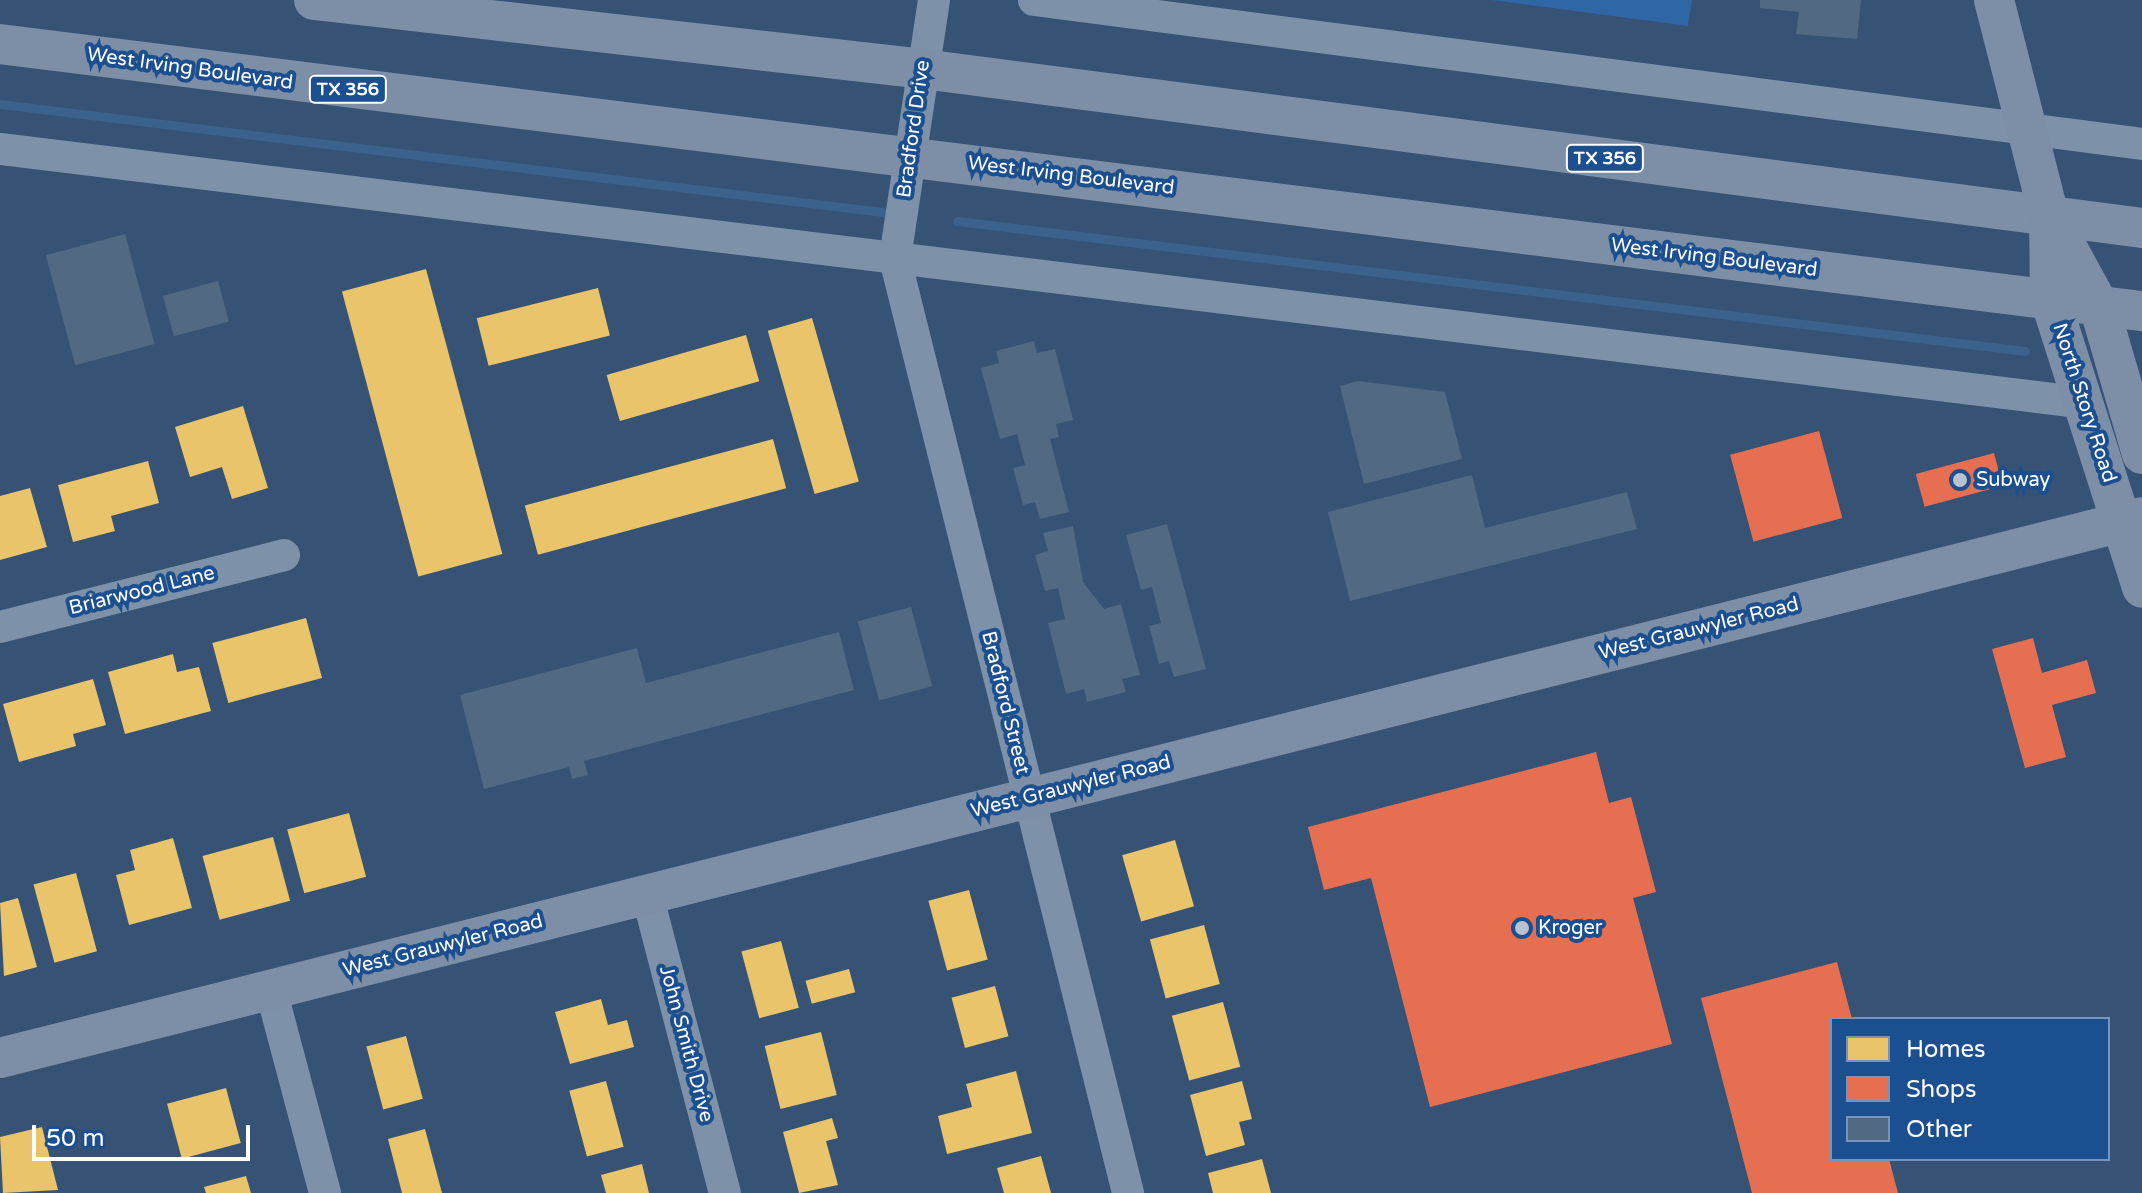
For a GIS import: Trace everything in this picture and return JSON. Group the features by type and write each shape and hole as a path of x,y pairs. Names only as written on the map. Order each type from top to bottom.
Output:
{"main road":[{"name":"TX 356","path":"314,0 923,69 2142,228"},
{"name":"North Story Road","path":"1994,0 2049,215 2050,299 2079,402 2133,519 2142,588"},
{"name":"West Irving Boulevard","path":"0,44 2142,311"},
{"name":"North Story Road","path":"2049,215 2099,306 2142,454"},
{"name":"West Grauwyler Road","path":"0,1058 2133,519"}],"street":[{"name":"Bradford Drive","path":"895,259 934,0"},
{"path":"1034,0 2142,144"},
{"path":"0,149 2079,402"},
{"name":"Bradford Street","path":"895,259 1128,1193"},
{"name":"Briarwood Lane","path":"0,627 284,555"},
{"name":"John Smith Drive","path":"647,894 725,1193"},
{"path":"271,990 325,1193"}],"shaded area":[{"path":"1491,0 1692,0 1688,26"}],"building: Homes":[{"path":"426,269 502,554 418,576 342,292"},
{"path":"598,288 610,336 489,366 477,318"},
{"path":"812,318 859,481 815,494 768,331"},
{"path":"746,335 759,381 620,421 607,375"},
{"path":"243,406 268,488 232,499 222,467 190,477 175,427"},
{"path":"773,439 786,488 538,555 525,506"},
{"path":"148,461 159,503 111,516 115,531 73,542 58,485"},
{"path":"30,488 47,547 0,560 0,496"},
{"path":"306,618 322,678 228,703 212,643"},
{"path":"173,654 177,672 199,667 211,711 125,734 108,672"},
{"path":"93,679 106,725 73,734 76,746 19,762 3,704"},
{"path":"349,813 366,877 304,893 287,830"},
{"path":"273,837 290,901 220,920 202,856"},
{"path":"173,838 192,908 129,925 116,875 135,870 130,850"},
{"path":"1175,840 1194,906 1141,921 1122,855"},
{"path":"76,873 97,951 54,963 33,884"},
{"path":"969,890 988,960 947,970 928,901"},
{"path":"18,898 37,967 4,976 0,903"},
{"path":"1204,925 1220,984 1166,998 1150,939"},
{"path":"781,941 799,1008 759,1018 741,952"},
{"path":"849,969 855,992 812,1004 806,981"},
{"path":"995,986 1008,1036 965,1048 952,998"},
{"path":"601,999 608,1025 627,1020 634,1047 570,1064 555,1012"},
{"path":"1223,1002 1240,1067 1189,1080 1172,1016"},
{"path":"821,1032 837,1095 780,1109 765,1046"},
{"path":"406,1036 423,1099 383,1109 366,1047"},
{"path":"1016,1071 1032,1133 947,1154 938,1116 972,1107 966,1084"},
{"path":"606,1081 624,1147 587,1157 569,1091"},
{"path":"1242,1081 1252,1119 1239,1122 1245,1145 1206,1156 1190,1095"},
{"path":"226,1088 241,1143 182,1159 167,1104"},
{"path":"832,1118 838,1138 826,1141 838,1185 799,1193 783,1132"},
{"path":"42,1127 58,1190 3,1193 0,1137"},
{"path":"425,1129 442,1193 402,1193 388,1139"},
{"path":"1041,1156 1051,1193 1004,1193 997,1168"},
{"path":"1262,1159 1271,1193 1213,1193 1208,1173"},
{"path":"642,1164 649,1193 606,1193 601,1175"},
{"path":"246,1176 251,1193 206,1193 204,1187"}],"building: Shops":[{"path":"1819,431 1842,518 1753,542 1730,455"},
{"name":"Subway","path":"1994,453 2003,486 1925,507 1916,474"},
{"path":"2033,638 2042,673 2087,660 2096,693 2052,705 2066,757 2025,768 1992,649"},
{"path":"1596,752 1609,803 1631,797 1656,892 1633,898 1672,1044 1430,1107 1371,878 1324,890 1308,827"},
{"path":"1837,962 1851,1017 1830,1017 1830,1161 1890,1161 1898,1193 1752,1193 1701,998"}],"building: Other":[{"path":"1760,0 1861,0 1857,39 1796,34 1799,12 1760,8"},
{"path":"125,234 155,344 75,365 46,255"},
{"path":"218,281 229,322 174,336 163,296"},
{"path":"1034,341 1037,353 1055,349 1073,420 1056,424 1059,437 1050,439 1069,512 1040,519 1035,502 1023,505 1013,468 1025,465 1017,434 1000,439 981,368 999,363 996,351"},
{"path":"1358,381 1445,392 1462,459 1364,484 1340,386"},
{"path":"1472,475 1485,528 1627,492 1637,529 1350,601 1328,512"},
{"path":"1167,524 1206,669 1174,677 1169,661 1159,664 1149,626 1161,623 1152,587 1141,590 1126,535"},
{"path":"1073,526 1083,582 1104,609 1121,604 1140,675 1122,679 1126,692 1087,702 1084,689 1066,694 1048,623 1065,619 1058,588 1045,591 1035,555 1048,551 1043,533"},
{"path":"911,607 932,686 879,700 858,621"},
{"path":"839,632 854,690 584,761 588,775 572,779 569,767 484,789 460,695 637,648 646,683"}],"waterway":[{"path":"0,104 882,212"},
{"path":"957,221 2025,351"}],"place":[{"name":"Subway","path":"1960,480"},
{"name":"Kroger","path":"1522,928"}]}
